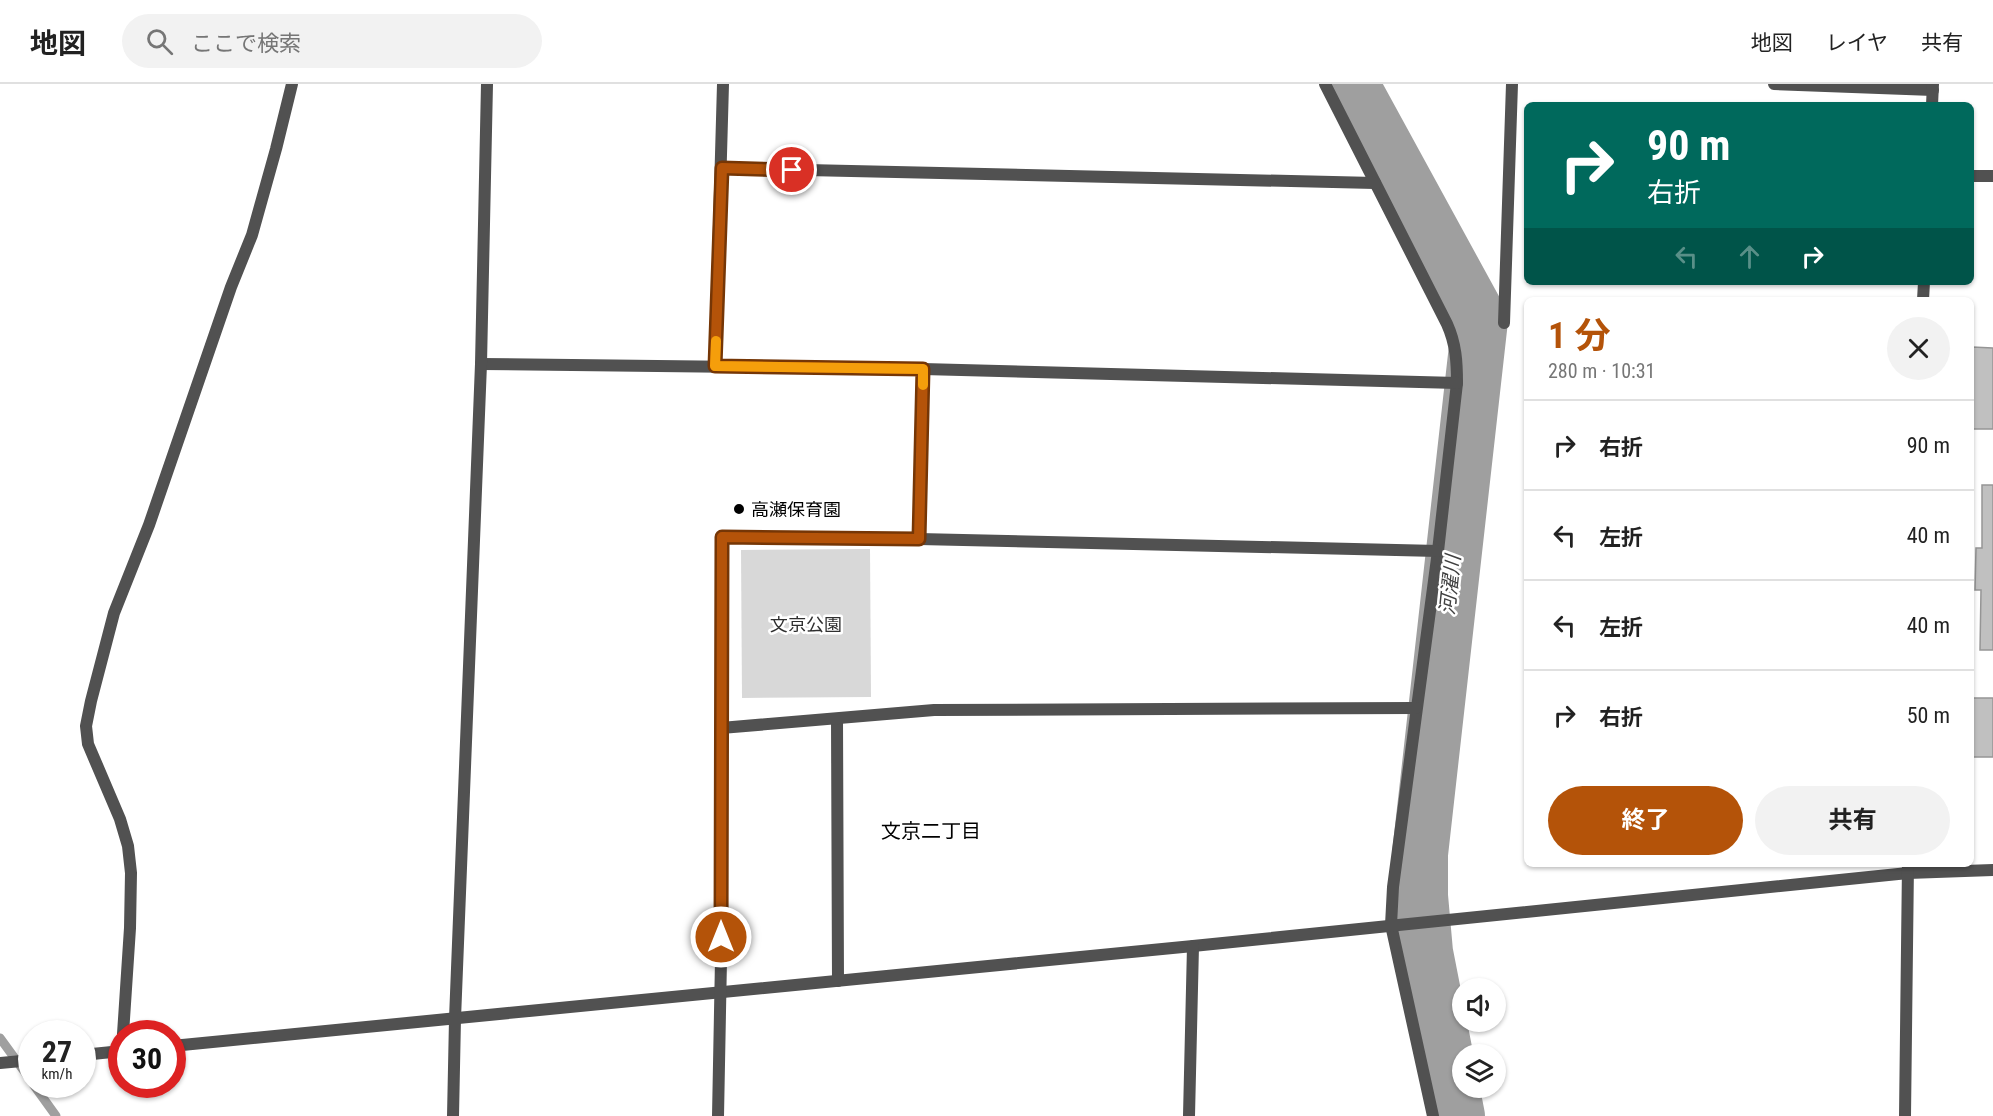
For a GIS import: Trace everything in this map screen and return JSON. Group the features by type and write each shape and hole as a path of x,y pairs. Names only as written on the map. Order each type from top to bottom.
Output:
{"street":[{"path":"123,1020 130,928 131,873 128,846 120,819 88,744 87,726 91,700 114,613 148,525 231,287 252,235 292,84"},
{"path":"453,1116 481,364 486,84"},
{"path":"715,366 723,84"},
{"path":"1325,84 1454,339 1457,356 1457,383 1438,551 1393,886 1391,925 1433,1116"},
{"path":"1504,323 1512,84"},
{"path":"1774,84 1933,87 1932,102"},
{"path":"722,168 1375,183"},
{"path":"1974,176 1993,176"},
{"path":"481,364 923,369 1457,383"},
{"path":"919,539 923,369"},
{"path":"718,1116 722,537 919,539 1438,551"},
{"path":"721,728 934,710 1416,708"},
{"path":"837,719 838,981"},
{"path":"186,1046 1194,946 1908,868 1993,870"},
{"path":"1905,1116 1908,868"},
{"path":"1189,1116 1194,946"},
{"path":"0,1063 18,1061"}],"green space":[{"name":"文京公園","path":"870,549 871,697 742,698 741,550"}],"building":[{"path":"1974,347 1993,348 1993,429 1974,429"},
{"path":"1982,485 1993,485 1993,650 1980,650 1981,590 1975,590 1976,548 1982,548"},
{"path":"1974,698 1993,698 1993,757 1974,757"}],"waterway":[{"name":"河濯川","path":"1351,84 1480,320 1420,854 1420,896 1425,952 1457,1116"},
{"path":"0,1038 18,1063"},
{"path":"43,1098 56,1116"}],"slow traffic":[{"path":"716,341 715,366 923,369 923,385"}],"place":[{"name":"高瀬保育園","path":"739,509"}],"district":[{"name":"文京二丁目","path":"931,831"}],"route":[{"path":"721,937 722,537 919,539 923,369 715,366 722,168 792,170"}]}
